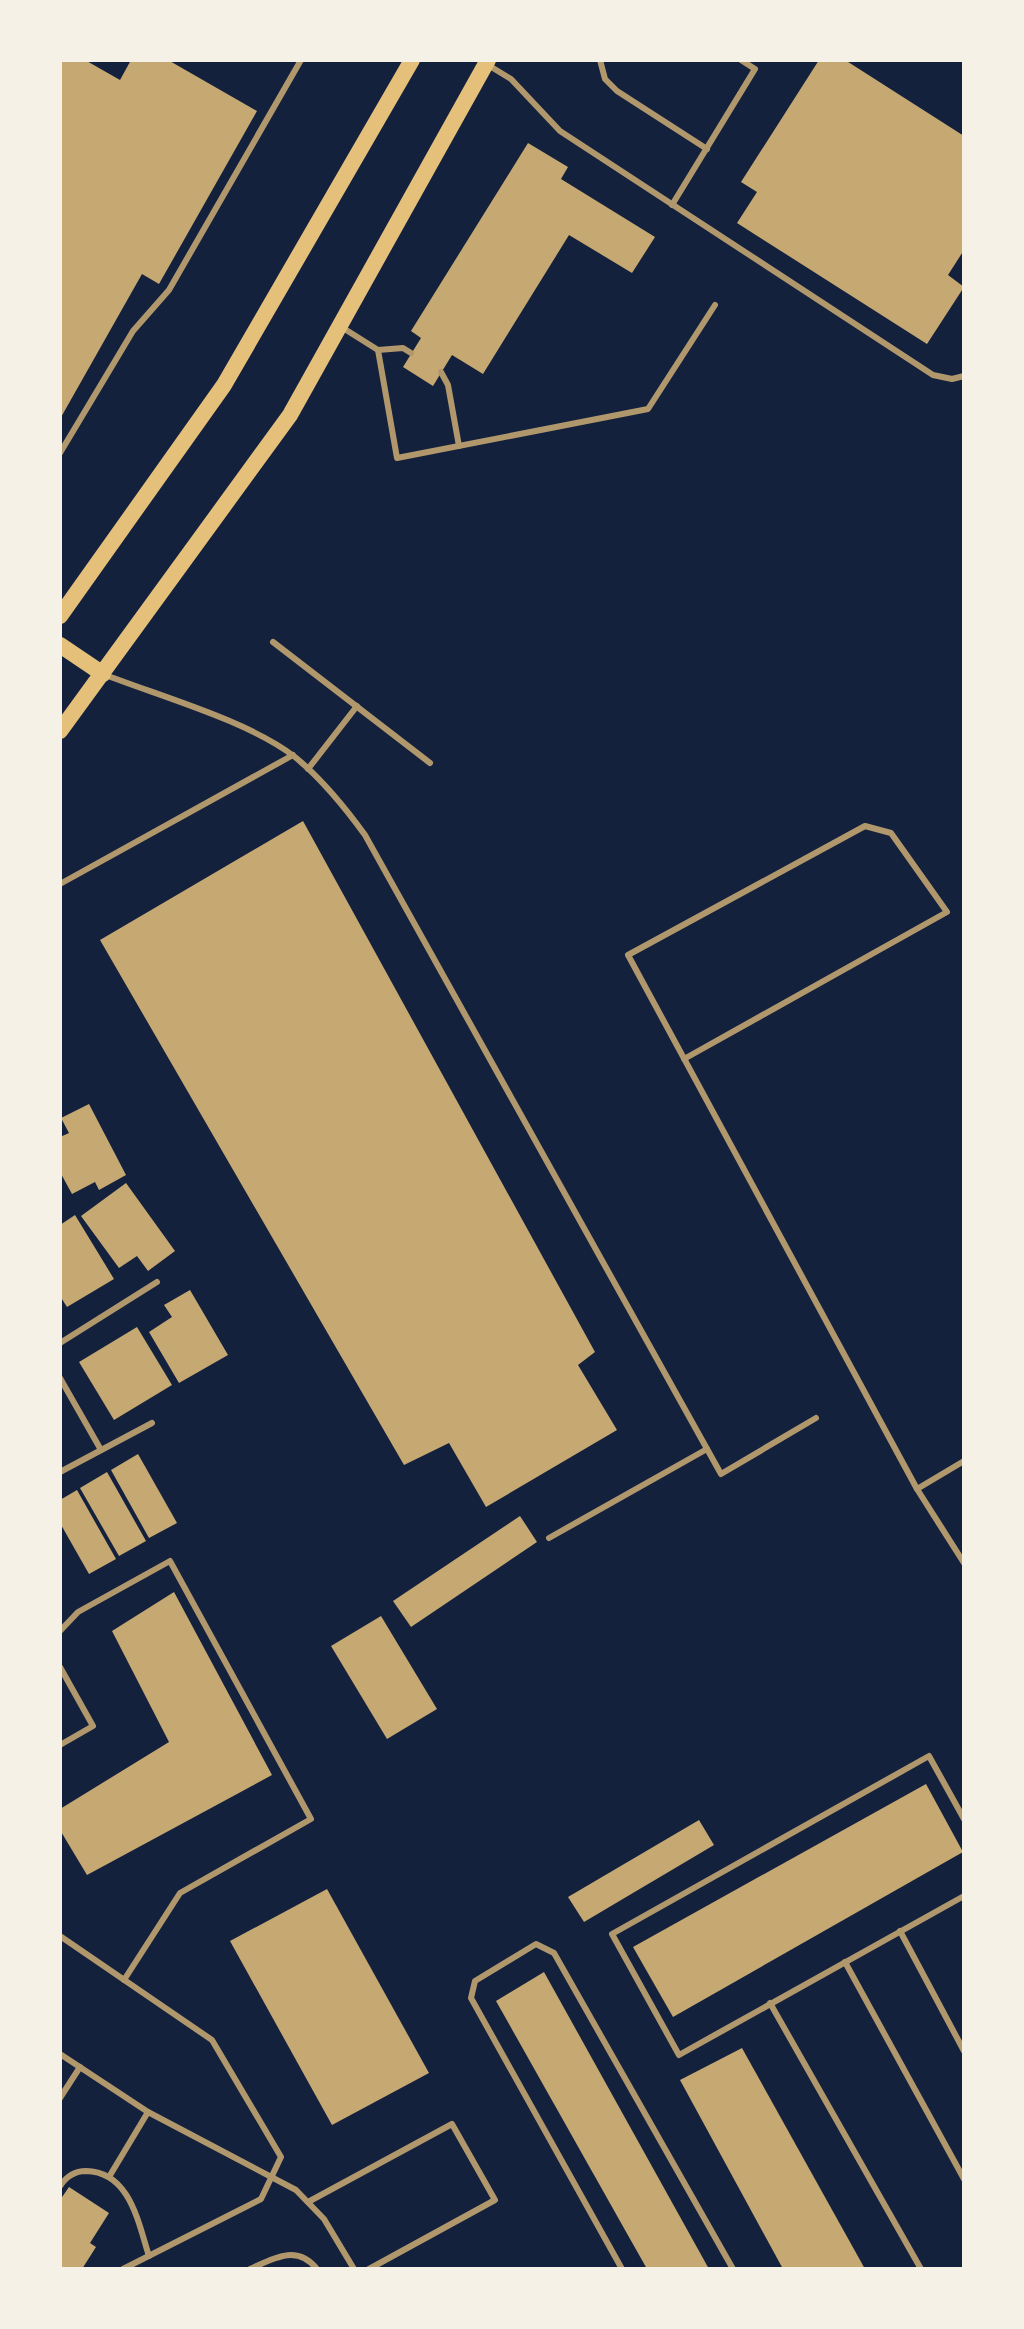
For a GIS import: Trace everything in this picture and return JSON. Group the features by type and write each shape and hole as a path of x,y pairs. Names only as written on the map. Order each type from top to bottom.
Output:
{"main road":[{"path":"60,616 224,385 412,60"},
{"path":"60,731 290,415 487,62"},
{"path":"60,645 103,674"}],"lane":[{"path":"60,453 133,331 169,290 301,60"},
{"path":"600,60 605,79 617,91 707,149"},
{"path":"672,205 755,69 741,60"},
{"path":"487,62 511,79 560,131 672,205 933,375 952,379 964,376"},
{"path":"378,350 397,458 648,409 715,305"},
{"path":"339,326 378,350 403,348 411,353"},
{"path":"441,372 448,385 459,446"},
{"path":"273,642 430,763"},
{"path":"103,674 242,728 293,755 334,793 365,835 721,1474 816,1418"},
{"path":"308,769 357,706"},
{"path":"60,884 293,755"},
{"path":"684,1059 947,912 891,833 865,826 628,955 684,1059 917,1489 964,1563"},
{"path":"60,1343 157,1282"},
{"path":"60,1378 101,1450"},
{"path":"60,1472 152,1423"},
{"path":"549,1538 707,1449"},
{"path":"917,1489 964,1461"},
{"path":"60,1631 78,1612 170,1561 311,1819 180,1893 124,1980"},
{"path":"60,1667 93,1726 60,1745"},
{"path":"964,1819 929,1756 612,1934 679,2055 964,1896"},
{"path":"900,1931 964,2051"},
{"path":"60,1936 212,2040 281,2157 261,2199 123,2269"},
{"path":"622,2269 471,1998 475,1981 536,1944 554,1953 733,2269"},
{"path":"845,1962 964,2179"},
{"path":"770,2003 921,2269"},
{"path":"60,2054 148,2112 296,2190 324,2219 354,2269"},
{"path":"60,2098 80,2067"},
{"path":"109,2177 148,2112"},
{"path":"308,2202 452,2124 495,2200 369,2269"},
{"path":"60,2186 66,2177 81,2171 102,2173 109,2177 130,2199 149,2256"},
{"path":"250,2269 291,2253 305,2257 317,2269"}],"building":[{"path":"60,60 85,60 120,80 131,60 168,60 257,111 159,284 142,274 60,419"},
{"path":"819,60 845,60 964,136 964,250 948,275 964,287 927,344 737,223 757,192 741,182"},
{"path":"528,143 568,167 561,179 655,237 632,273 569,235 483,374 452,355 433,386 403,367 421,338 411,331"},
{"path":"303,821 595,1352 578,1365 617,1430 486,1507 449,1443 404,1465 100,940"},
{"path":"89,1104 126,1175 99,1190 95,1182 72,1194 60,1172 60,1137 69,1133 61,1118"},
{"path":"126,1183 175,1251 148,1271 137,1256 119,1268 81,1216"},
{"path":"75,1215 114,1279 67,1307 60,1296 60,1225"},
{"path":"190,1290 228,1355 179,1383 149,1332 172,1317 164,1305"},
{"path":"137,1327 172,1385 114,1420 79,1362"},
{"path":"138,1454 177,1523 149,1538 111,1470"},
{"path":"107,1472 146,1541 119,1556 80,1488"},
{"path":"77,1490 116,1559 89,1574 60,1523 60,1500"},
{"path":"520,1516 537,1542 411,1627 393,1601"},
{"path":"174,1592 272,1775 87,1875 60,1830 60,1809 169,1742 112,1631"},
{"path":"381,1616 437,1709 387,1739 331,1646"},
{"path":"926,1784 963,1852 673,2017 633,1947"},
{"path":"699,1820 714,1845 584,1922 568,1897"},
{"path":"327,1889 429,2073 332,2125 230,1941"},
{"path":"544,1972 709,2269 647,2269 496,2001"},
{"path":"742,2048 865,2269 783,2269 680,2080"},
{"path":"69,2187 109,2213 90,2243 96,2247 82,2269 60,2269 60,2200"}]}
